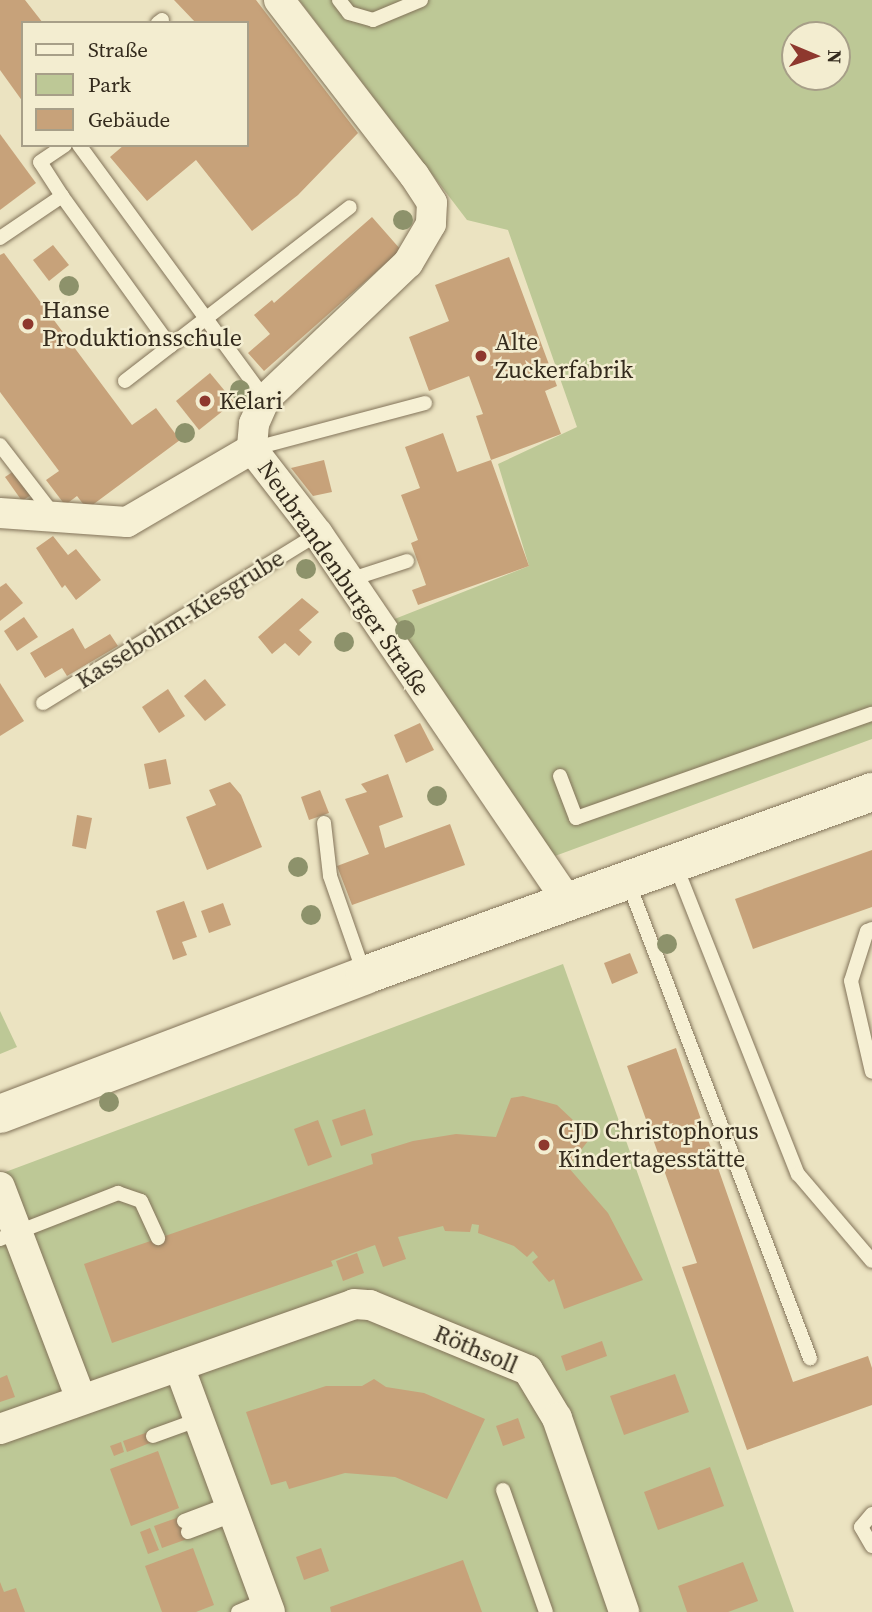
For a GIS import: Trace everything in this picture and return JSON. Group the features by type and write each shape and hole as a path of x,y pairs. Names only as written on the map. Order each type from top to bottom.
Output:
{"main road":[{"path":"0,1114 365,975 872,792"}],"street":[{"name":"Neubrandenburger Straße","path":"279,0 414,175 432,203 431,224 408,263 265,399 254,424 252,449 318,534 568,902"},
{"path":"0,513 127,522 252,449"},
{"path":"0,1187 9,1236 80,1397"},
{"name":"Röthsoll","path":"0,1429 80,1397 178,1366 354,1304 370,1305 528,1370 557,1418 624,1612"},
{"path":"178,1366 268,1606"}],"lane":[{"path":"339,0 349,13 373,20 421,0"},
{"path":"62,147 40,162 170,346"},
{"path":"80,147 265,399"},
{"path":"0,238 62,196"},
{"path":"125,381 350,207"},
{"path":"252,449 425,404"},
{"path":"0,445 54,515"},
{"name":"Kassebohm-Kiesgrube","path":"43,703 318,534"},
{"path":"349,580 407,561"},
{"path":"560,776 576,818 872,714"},
{"path":"324,824 330,876 365,975"},
{"path":"675,862 797,1174 872,1261"},
{"path":"627,880 810,1358"},
{"path":"872,929 867,931 851,981 872,1072"},
{"path":"9,1236 118,1193 141,1201 158,1238"},
{"path":"153,1436 200,1419"},
{"path":"503,1490 546,1612"},
{"path":"186,1526 231,1510"},
{"path":"872,1514 861,1527 872,1546"},
{"path":"238,1612 268,1606"}],"green space":[{"path":"299,0 872,0 872,739 555,856 392,620 529,566 498,464 577,427 508,230 467,220"},
{"path":"563,964 794,1612 0,1612 0,1174"},
{"path":"0,1011 17,1047 0,1054"}],"building":[{"path":"0,0 25,0 41,21 21,21 21,99 0,70"},
{"path":"174,0 256,0 358,133 298,195 252,231 196,160 147,201 110,157 122,147 248,147 248,21 194,21"},
{"path":"0,134 36,183 0,210"},
{"path":"372,217 401,250 264,371 248,353 270,334 254,315 272,300 274,303"},
{"path":"53,245 69,265 49,281 33,260"},
{"name":"Hanse Produktionsschule","path":"4,253 132,425 156,408 180,440 87,509 77,496 65,505 46,480 59,471 0,392 0,255"},
{"name":"Alte Zuckerfabrik","path":"509,257 557,386 545,391 561,434 491,460 476,416 483,414 469,376 429,391 409,337 449,321 435,285"},
{"name":"Kelari","path":"210,373 234,402 199,430 176,401"},
{"path":"443,433 457,472 491,460 529,566 418,605 412,590 426,585 411,543 418,540 401,495 420,488 405,447"},
{"path":"324,460 332,492 313,496 291,468"},
{"path":"14,471 31,495 22,501 5,477"},
{"path":"53,536 68,555 76,549 101,580 76,600 65,585 62,588 36,548"},
{"path":"6,583 23,603 0,621 0,587"},
{"path":"302,598 319,612 299,630 312,642 299,656 285,643 272,654 258,637"},
{"path":"24,617 38,637 17,651 4,631"},
{"path":"73,628 85,649 110,634 118,646 67,676 62,668 45,678 30,653"},
{"path":"205,679 226,705 205,721 184,696"},
{"path":"0,683 24,721 0,736"},
{"path":"168,689 185,716 159,733 142,707"},
{"path":"420,723 434,750 406,763 394,735"},
{"path":"166,759 171,784 149,789 144,764"},
{"path":"388,774 403,817 379,826 385,848 450,824 465,865 352,905 337,866 369,854 345,799 367,792 361,784"},
{"path":"230,782 241,795 262,847 207,870 186,817 216,805 209,790"},
{"path":"320,790 329,813 309,820 301,797"},
{"path":"77,815 92,818 86,849 72,846"},
{"path":"872,850 872,907 753,949 735,899"},
{"path":"184,901 197,937 182,942 187,955 173,960 156,911"},
{"path":"223,903 231,925 209,933 201,911"},
{"path":"630,953 638,973 612,984 604,963"},
{"path":"676,1048 793,1382 868,1356 872,1368 872,1405 747,1450 682,1267 697,1263 627,1066"},
{"path":"523,1096 557,1105 591,1137 568,1167 608,1213 643,1280 564,1309 554,1279 549,1282 532,1262 538,1257 533,1251 527,1257 514,1246 478,1233 479,1225 472,1224 470,1232 445,1231 443,1226 398,1237 406,1259 383,1267 375,1245 331,1261 333,1266 112,1343 84,1264 373,1164 371,1154 413,1141 456,1134 496,1137 511,1098"},
{"path":"365,1109 373,1135 341,1146 332,1120"},
{"path":"318,1120 332,1157 308,1166 294,1129"},
{"path":"357,1253 364,1273 343,1281 336,1261"},
{"path":"602,1341 607,1356 566,1371 561,1356"},
{"path":"675,1374 689,1412 624,1435 610,1396"},
{"path":"7,1375 15,1397 0,1402 0,1378"},
{"path":"374,1379 386,1387 424,1393 485,1419 447,1499 395,1477 345,1473 289,1489 286,1481 271,1485 246,1412 326,1386 362,1386"},
{"path":"518,1418 525,1438 503,1446 496,1426"},
{"path":"151,1431 155,1441 127,1452 123,1441"},
{"path":"121,1442 124,1452 114,1456 110,1446"},
{"path":"158,1451 179,1508 131,1526 110,1469"},
{"path":"710,1467 724,1506 658,1530 644,1492"},
{"path":"182,1516 190,1538 162,1548 154,1526"},
{"path":"150,1528 159,1550 148,1554 140,1532"},
{"path":"193,1548 214,1605 196,1612 162,1612 145,1566"},
{"path":"321,1548 329,1571 304,1580 296,1557"},
{"path":"463,1560 482,1612 331,1612 330,1607"},
{"path":"743,1562 758,1601 728,1612 687,1612 678,1586"},
{"path":"0,1582 4,1592 16,1588 25,1612 0,1612"}],"place":[{"name":"Hanse Produktionsschule","path":"28,324"},
{"name":"Alte Zuckerfabrik","path":"481,356"},
{"name":"Kelari","path":"205,401"},
{"name":"CJD Christophorus Kindertagesstätte","path":"544,1145"}]}
